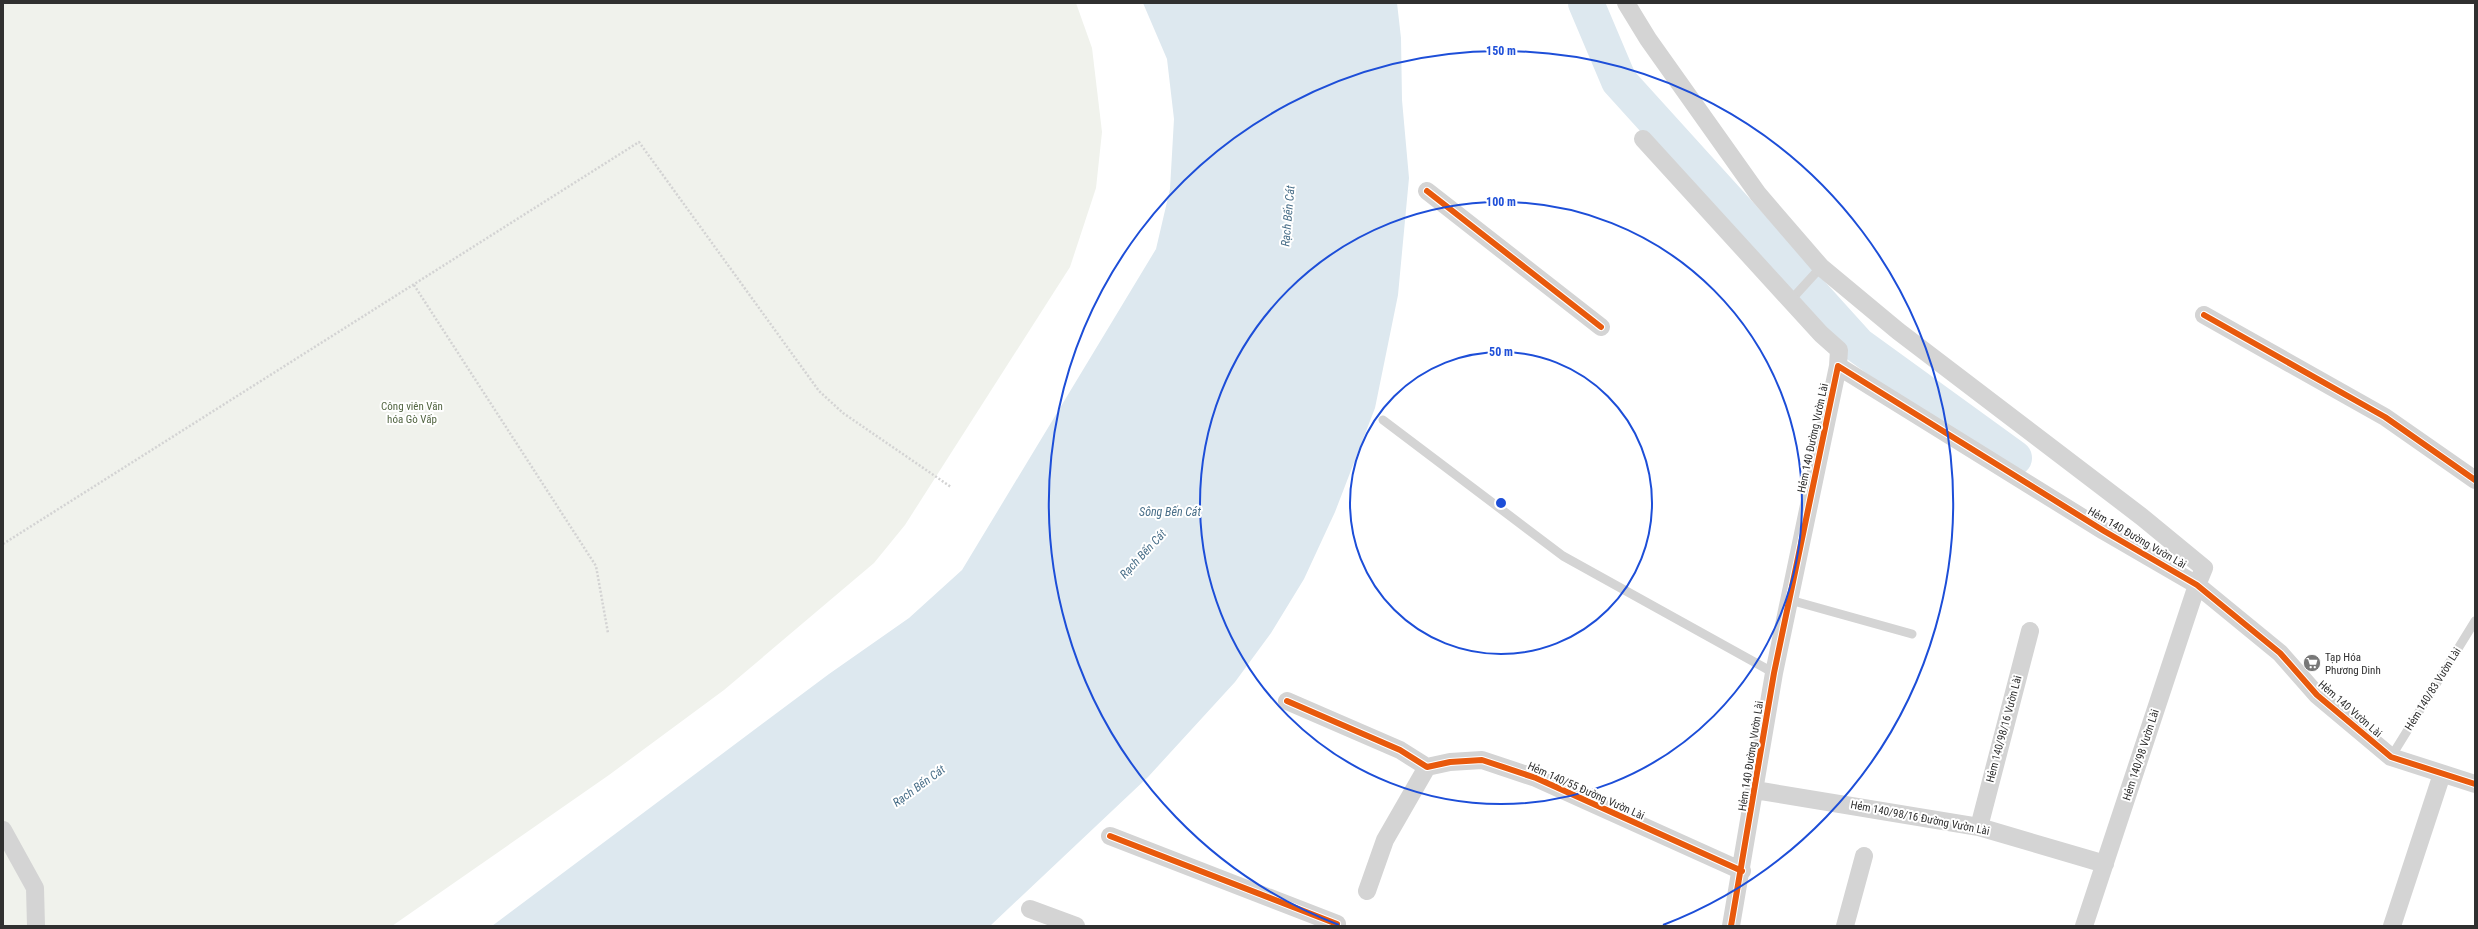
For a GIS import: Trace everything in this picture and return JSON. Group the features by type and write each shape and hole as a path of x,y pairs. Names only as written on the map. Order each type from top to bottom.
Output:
{"street":[{"path":"1626,3 1648,39 1758,194 1819,269"},
{"path":"1643,139 1793,298 1821,334 1839,350 1838,366"},
{"path":"1427,191 1601,327"},
{"name":"Hẻm 140/98 Vườn Lài","path":"1819,269 2142,517 2204,568 2197,585 2084,926"},
{"path":"2204,315 2384,418 2475,480"},
{"name":"Hẻm 140 Đường Vườn Lài","path":"1732,926 1774,673 1838,366 2104,531 2197,585"},
{"name":"Hẻm 140 Vườn Lài","path":"2197,585 2280,653 2317,696 2391,757 2475,784"},
{"name":"Hẻm 140/98/16 Vườn Lài","path":"1979,827 2030,632"},
{"path":"1287,701 1400,750 1427,767 1385,840 1367,891"},
{"name":"Hẻm 140/55 Đường Vườn Lài","path":"1427,767 1474,759 1496,764 1536,778 1742,871"},
{"path":"2392,926 2442,774"},
{"name":"Hẻm 140/98/16 Đường Vườn Lài","path":"1755,790 1979,827 2105,864"},
{"path":"3,830 35,888 36,926"},
{"path":"1110,836 1337,924"},
{"path":"1845,926 1864,856"},
{"path":"1030,909 1076,926"}],"lane":[{"path":"1793,298 1819,269"},
{"path":"1383,420 1563,556 1774,673"},
{"path":"1790,600 1912,634"},
{"name":"Hẻm 140/83 Vườn Lài","path":"2391,757 2475,621"}],"path":[{"path":"3,544 639,142 819,391 843,413 951,487"},
{"path":"414,285 596,566 608,633"}],"green space":[{"name":"Công viên Văn hóa Gò Vấp","path":"3,3 1076,3 1092,48 1102,132 1096,188 1070,267 905,525 874,563 724,690 609,775 392,926 3,926"}],"water":[{"name":"Sông Bến Cát","path":"1143,3 1397,3 1401,38 1402,100 1409,178 1398,295 1375,408 1335,512 1304,579 1271,633 1235,682 1148,777 990,926 492,926 829,674 909,618 962,570 1156,249 1170,189 1174,119 1167,59"}],"waterway":[{"path":"1586,3 1619,81 1858,345 2014,458"}],"cycle path":[{"path":"1427,191 1601,327"},
{"path":"2204,315 2385,417 2475,480"},
{"path":"1731,926 1774,673 1838,366 2104,531 2197,585 2280,653 2317,695 2391,757 2475,784"},
{"path":"1287,701 1400,750 1427,767 1450,762 1482,760 1536,778 1742,871"},
{"path":"1110,836 1337,924"}],"place":[{"name":"Tạp Hóa Phương Dinh","path":"2312,663"}],"water label":[{"name":"Rạch Bến Cát","path":"1288,216"},
{"name":"Rạch Bến Cát","path":"1143,554"},
{"name":"Rạch Bến Cát","path":"919,786"}]}
